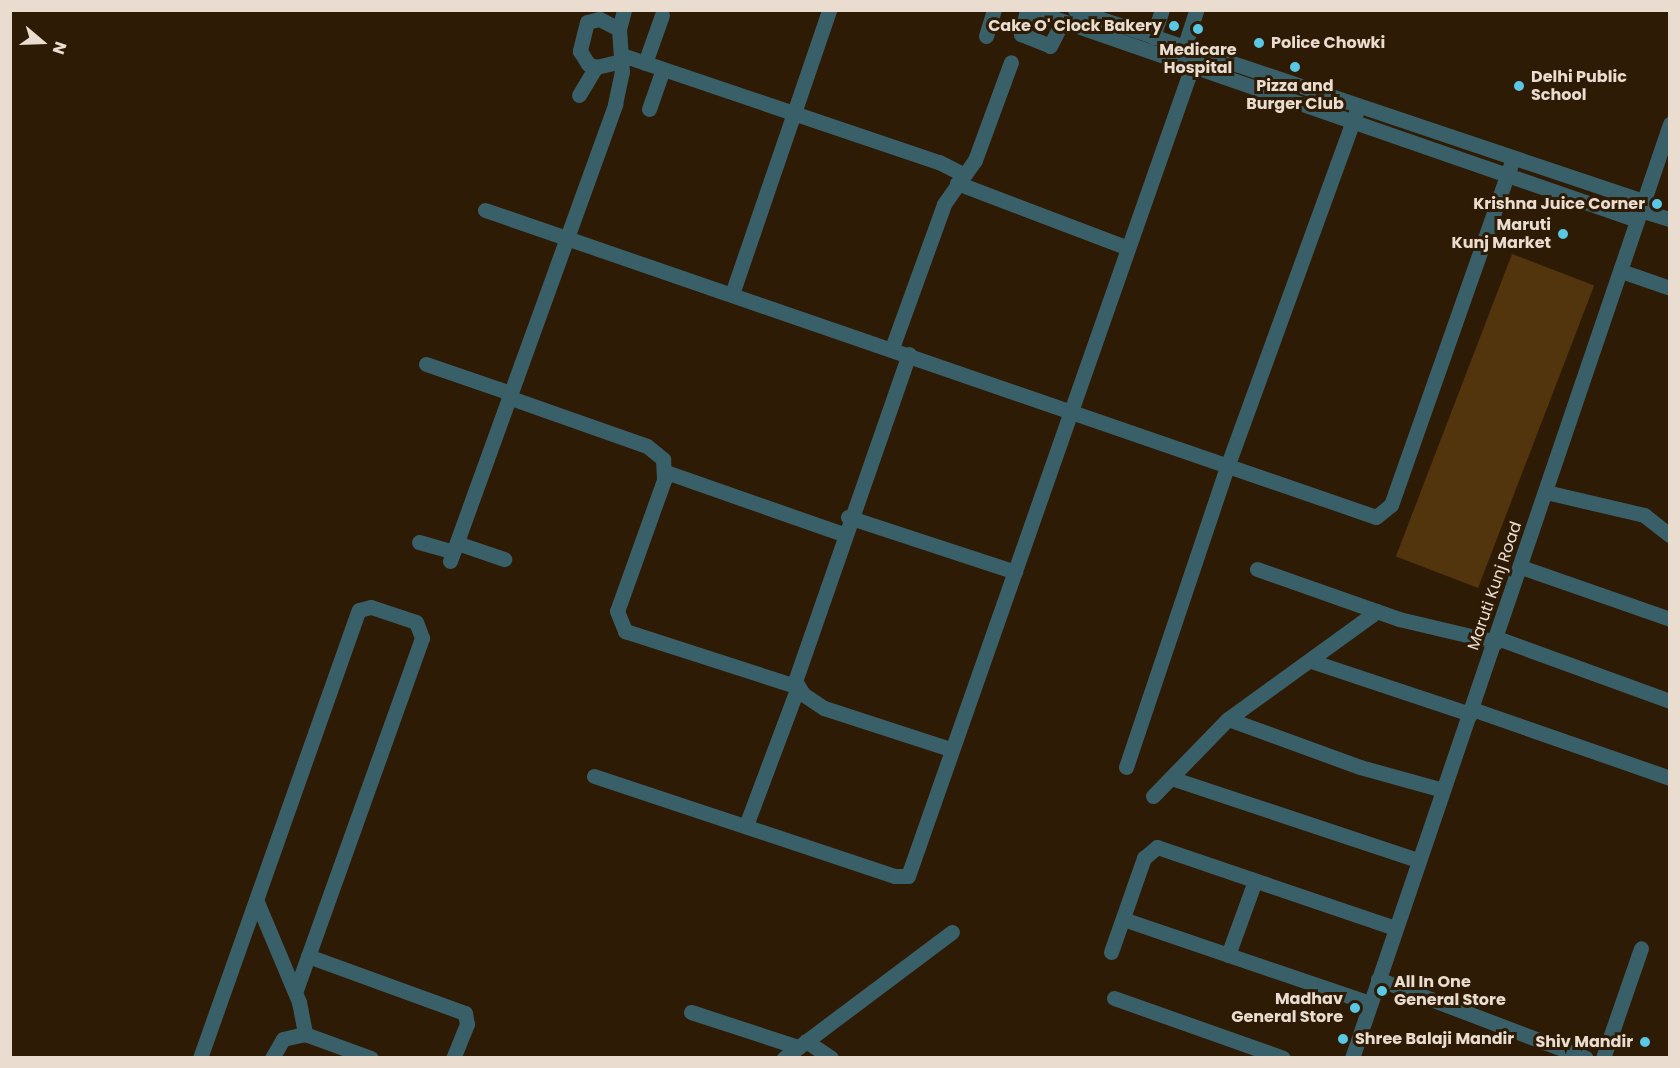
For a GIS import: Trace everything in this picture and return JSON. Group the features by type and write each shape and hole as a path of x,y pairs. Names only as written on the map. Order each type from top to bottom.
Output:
{"street":[{"path":"453,552 615,104 622,58 619,29 624,10"},
{"path":"732,294 829,10"},
{"path":"986,36 994,10"},
{"path":"1075,10 1108,16 1153,37 1513,159 1640,210"},
{"path":"1153,37 1162,10"},
{"path":"594,776 905,878 1192,67 1191,50 1196,10"},
{"path":"1062,22 1050,46 1021,33 1033,11 1506,176 1670,219"},
{"path":"645,63 662,15"},
{"path":"596,67 581,57 582,29 599,19 619,29"},
{"path":"579,95 596,67 622,58 645,63 939,162 960,179 1128,248"},
{"path":"892,348 937,220 960,179 978,154 1011,63"},
{"path":"649,109 663,69"},
{"path":"1126,767 1227,467 1358,107"},
{"name":"Maruti Kunj Road","path":"1352,1058 1670,124"},
{"path":"485,210 892,348 1369,516 1388,510 1513,159"},
{"path":"1621,271 1670,288"},
{"path":"746,825 798,687 795,673 848,517 909,354"},
{"path":"426,364 654,448 666,472 843,534"},
{"path":"666,472 619,603 619,624 636,636 798,687 813,702 846,717 950,749"},
{"path":"1546,492 1644,515 1670,535"},
{"path":"848,517 1015,572"},
{"path":"419,542 453,552 504,559"},
{"path":"1521,567 1670,619"},
{"path":"1257,569 1377,611 1496,640 1670,701"},
{"path":"200,1058 359,610 370,607 416,622 422,638 295,992"},
{"path":"1153,796 1174,779 1228,719 1377,611"},
{"path":"1311,661 1670,778"},
{"path":"1228,719 1360,767 1443,790"},
{"path":"1174,779 1418,860"},
{"path":"1111,952 1144,858 1152,848 1395,928"},
{"path":"1228,955 1255,881"},
{"path":"257,902 295,992 306,1034"},
{"path":"1123,920 1370,1003"},
{"path":"784,1058 952,932"},
{"path":"1603,1058 1641,948"},
{"path":"308,956 465,1013 467,1024 453,1058"},
{"path":"1378,979 1586,1058"},
{"path":"1114,998 1283,1058"},
{"path":"691,1012 802,1044 831,1058"},
{"path":"272,1058 283,1039 306,1034 371,1058"}],"shaded area":[{"path":"1512,254 1594,286 1478,588 1396,556"}],"place":[{"name":"Cake O' Clock Bakery","path":"1174,26"},
{"name":"Medicare Hospital","path":"1198,29"},
{"name":"Police Chowki","path":"1259,43"},
{"name":"Pizza and Burger Club","path":"1295,67"},
{"name":"Delhi Public School","path":"1519,86"},
{"name":"Krishna Juice Corner","path":"1657,204"},
{"name":"Maruti Kunj Market","path":"1563,234"},
{"name":"All In One General Store","path":"1382,991"},
{"name":"Madhav General Store","path":"1355,1008"},
{"name":"Shree Balaji Mandir","path":"1343,1039"},
{"name":"Shiv Mandir","path":"1645,1042"}]}
